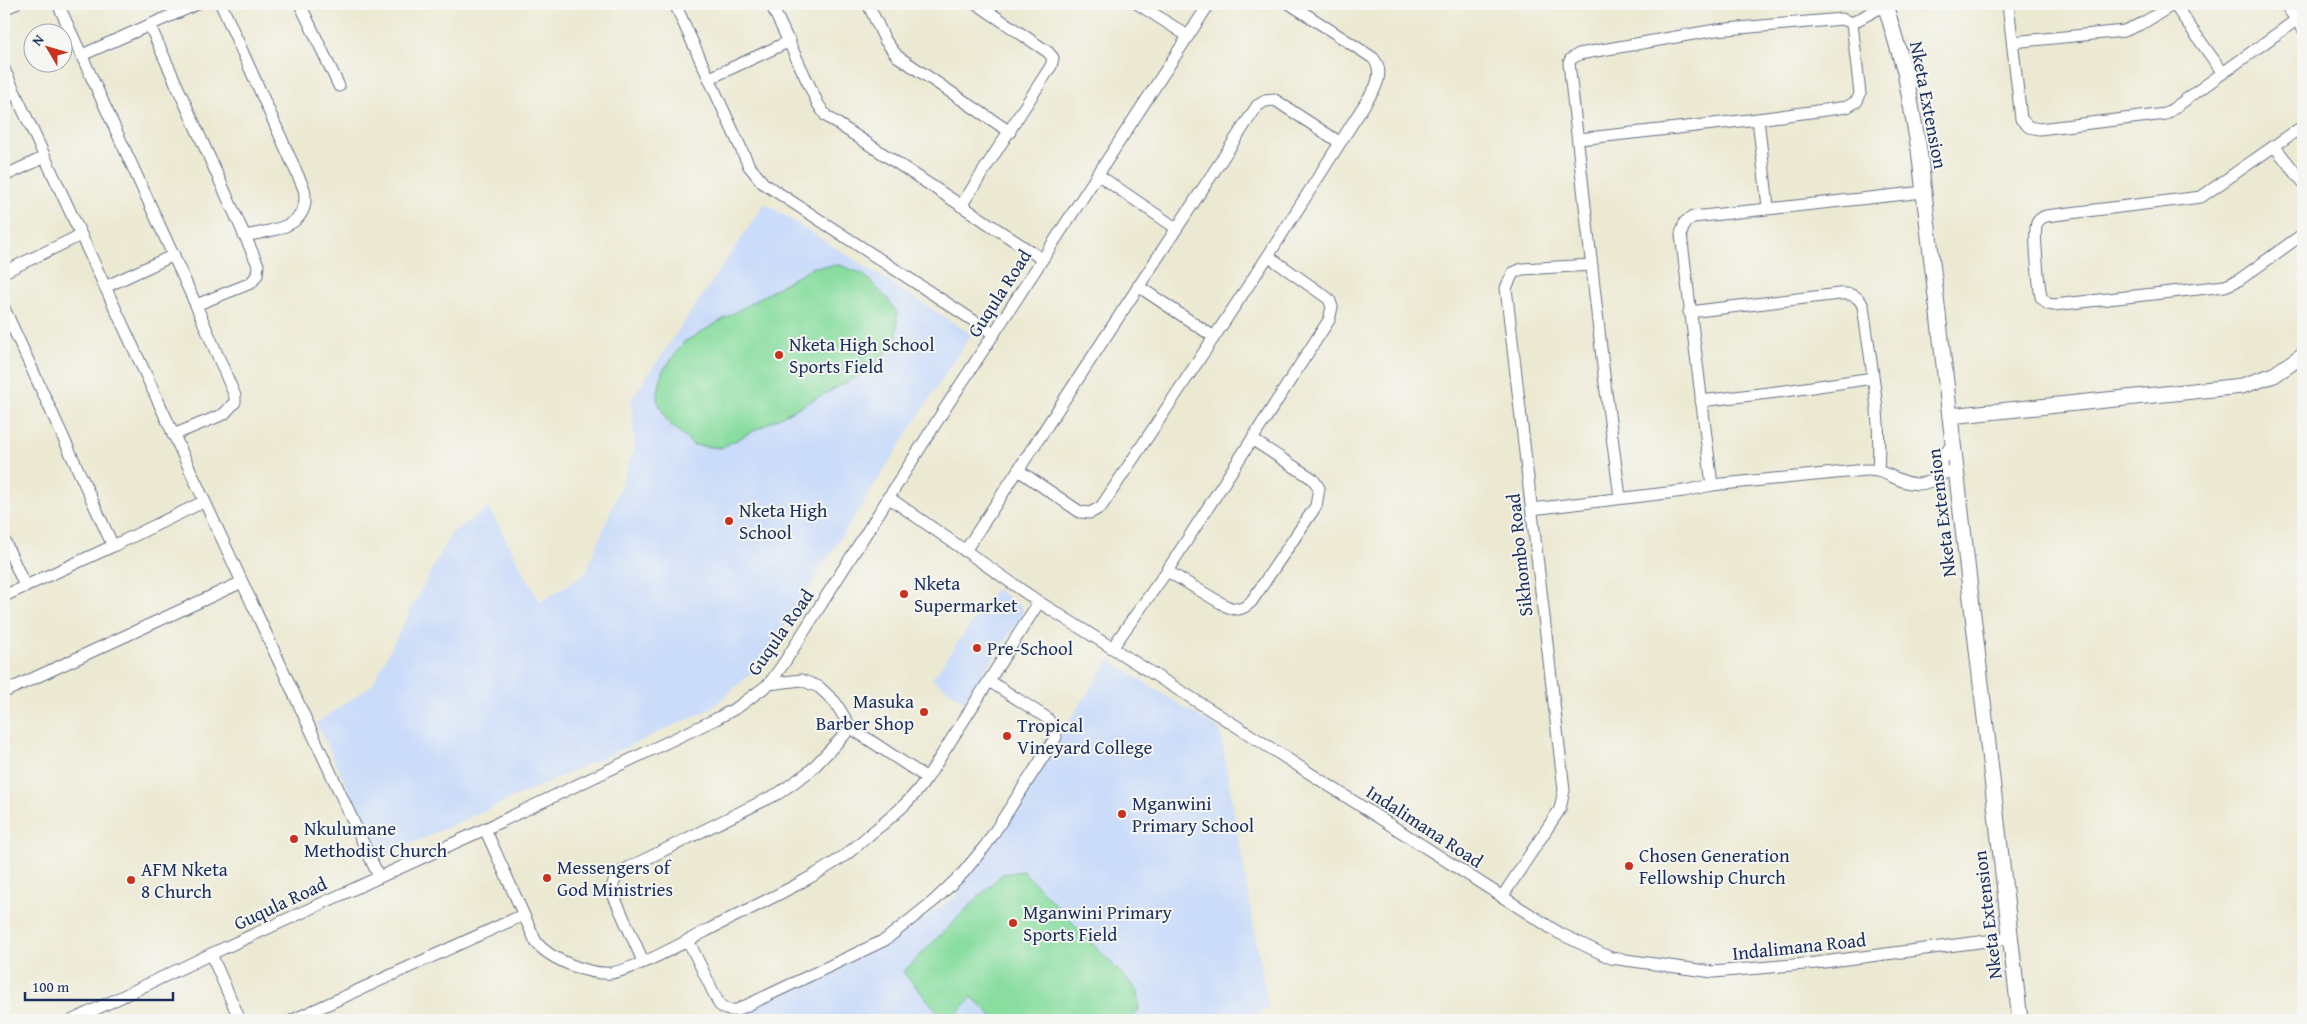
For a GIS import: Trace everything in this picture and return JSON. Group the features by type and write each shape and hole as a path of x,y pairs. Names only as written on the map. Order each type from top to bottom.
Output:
{"street":[{"path":"4,9 15,4"},
{"path":"58,4 233,388 235,402 224,414 173,435"},
{"path":"82,55 197,4"},
{"path":"221,4 304,189 306,199 303,212 289,224 244,236"},
{"path":"300,4 339,86"},
{"path":"675,4 749,166 763,183 994,334"},
{"path":"771,4 818,104 826,116 1042,259"},
{"path":"868,4 885,40 897,56 1010,132"},
{"path":"961,206 1010,132 1051,66 1053,58 1048,52 978,4"},
{"path":"1138,4 1188,36"},
{"name":"Guqula Road","path":"73,1020 211,954 485,829 716,719 738,707 769,684 800,639 888,497 1097,174 1209,4"},
{"path":"1018,470 1080,512 1090,513 1101,507 1268,256 1375,88 1379,66 1364,50 1290,4"},
{"path":"1852,23 1885,4"},
{"name":"Nketa Extension","path":"1885,4 1894,28 1909,91 1924,192 1953,443 1949,472 2020,1020"},
{"path":"2008,4 2021,119 2025,125 2033,128 2166,114 2301,22 2285,4"},
{"path":"2013,42 2124,30 2143,24 2174,4 2223,74"},
{"path":"1620,497 1605,384 1579,139 1568,67 1571,59 1579,54 1722,29 1842,19 1852,23"},
{"path":"1579,139 1758,120 1840,108 1857,100 1860,88 1852,23"},
{"path":"150,26 258,265 258,271 251,282 196,305"},
{"path":"710,78 790,41"},
{"path":"4,68 203,502 379,877"},
{"path":"965,551 1176,228 1261,103 1271,100 1278,102 1339,142"},
{"path":"1758,120 1768,207"},
{"path":"2303,126 2201,197 2041,218 2037,222 2036,233 2042,297 2048,304 2054,305 2225,286 2239,280 2303,234"},
{"path":"2275,147 2303,182"},
{"path":"4,176 46,157"},
{"path":"1097,174 1176,228"},
{"path":"1712,485 1689,312 1681,234 1685,222 1693,217 1768,207 1924,192"},
{"path":"4,272 81,235"},
{"path":"105,286 174,255"},
{"path":"1112,648 1168,571 1329,320 1332,307 1329,299 1268,256"},
{"name":"Sikhombo Road","path":"1502,896 1546,832 1563,801 1563,776 1545,640 1532,508 1507,297 1508,282 1513,273 1522,270 1592,265"},
{"path":"1138,286 1214,337"},
{"path":"1689,312 1839,294 1852,294 1859,299 1863,306 1873,378 1878,429 1878,470"},
{"path":"4,308 113,546"},
{"path":"1950,416 2242,386 2274,375 2303,355"},
{"path":"1701,401 1873,378"},
{"path":"1168,571 1226,606 1234,609 1245,607 1251,602 1316,506 1320,492 1317,484 1252,440"},
{"path":"1532,508 1684,491 1712,485 1878,470 1899,480 1916,484 1930,483 1949,472"},
{"name":"Indalimana Road","path":"888,497 1039,602 1559,933 1611,958 1687,970 1713,972 1761,969 2010,938"},
{"path":"4,596 203,502"},
{"path":"4,540 25,586"},
{"path":"4,692 242,582"},
{"path":"485,829 523,915 540,948 558,959 592,971 604,973 619,971 688,940 800,883 846,854 906,805 927,778 1039,602"},
{"path":"769,684 801,680 820,686 835,702 851,728 927,778"},
{"path":"688,940 719,1004 724,1009 738,1010 885,940 945,891 986,845 1056,737 1055,730 1047,718 990,681"},
{"path":"643,961 611,890 615,879 622,871 779,793 810,771 851,728"},
{"path":"294,1020 523,915"},
{"path":"211,954 240,1020"}],"shaded area":[{"name":"Nketa High School","path":"765,203 971,334 759,666 711,709 382,857 316,723 372,685 451,533 489,508 540,602 586,573 635,449 631,400"},
{"name":"Pre-School","path":"995,589 1022,606 1022,616 964,701 932,679"},
{"name":"Mganwini Primary School","path":"1109,660 1220,730 1268,1008 1247,1020 734,1020 732,1017 887,943 954,898"}],"green space":[{"name":"Nketa High School Sports Field","path":"840,265 863,274 887,298 897,313 897,339 872,369 721,448 693,445 667,421 657,399 662,372 684,342 813,267"},
{"name":"Mganwini Primary Sports Field","path":"1023,871 1138,991 1139,1010 1130,1020 997,1020 972,997 956,1015 945,1020 903,972 1002,874"}],"place":[{"name":"Nketa High School Sports Field","path":"779,355"},
{"name":"Nketa High School","path":"729,521"},
{"name":"Nketa Supermarket","path":"904,594"},
{"name":"Pre-School","path":"977,648"},
{"name":"Masuka Barber Shop","path":"924,712"},
{"name":"Tropical Vineyard College","path":"1007,736"},
{"name":"Mganwini Primary School","path":"1122,814"},
{"name":"Nkulumane Methodist Church","path":"294,839"},
{"name":"Chosen Generation Fellowship Church","path":"1629,866"},
{"name":"Messengers of God Ministries","path":"547,878"},
{"name":"AFM Nketa 8 Church","path":"131,880"},
{"name":"Mganwini Primary Sports Field","path":"1013,923"}]}
